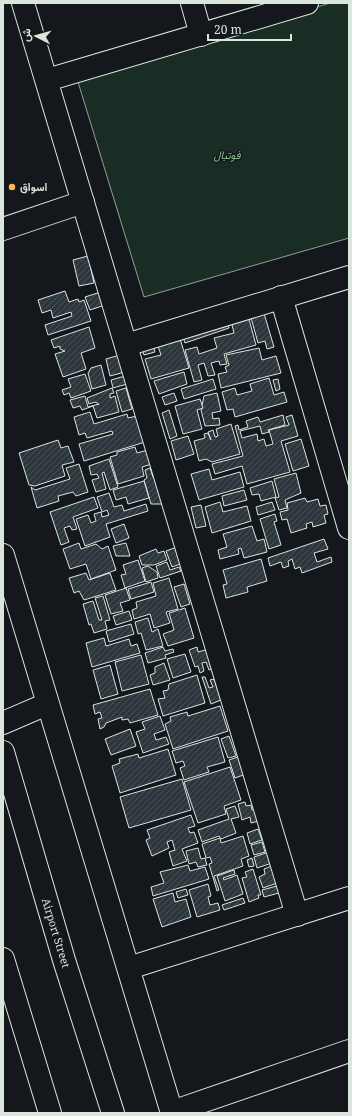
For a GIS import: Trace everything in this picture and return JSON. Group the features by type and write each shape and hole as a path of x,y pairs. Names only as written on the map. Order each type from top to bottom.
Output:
{"street":[{"path":"23,3 297,915"},
{"path":"192,3 201,35"},
{"path":"47,80 307,3"},
{"path":"3,228 83,202"},
{"path":"126,345 349,277"},
{"path":"281,297 349,528"},
{"path":"3,555 172,1112 349,1052"},
{"path":"3,723 47,704"},
{"name":"Airport Street","path":"3,752 64,960 114,1113"},
{"path":"129,968 349,898"},
{"path":"3,958 50,1113"}],"green space":[{"name":"فوتبال","path":"330,3 349,3 349,238 144,297 78,82"}],"building":[{"path":"88,256 94,283 79,286 73,260"},
{"path":"65,291 69,302 78,299 79,302 84,300 91,321 48,335 45,325 72,316 71,312 53,318 51,310 42,313 38,300"},
{"path":"104,291 108,304 90,310 85,297"},
{"path":"263,310 274,347 267,349 265,341 258,343 250,314"},
{"path":"247,312 256,345 224,354 227,364 220,365 219,361 211,363 215,375 208,376 204,363 198,365 202,380 194,382 185,350 197,347 199,354 217,348 214,338 234,333 230,317"},
{"path":"226,316 229,328 185,343 181,331"},
{"path":"89,327 95,348 81,353 86,369 63,377 55,354 65,351 60,349 60,346 54,348 51,340"},
{"path":"178,332 189,368 151,379 145,359 161,355 156,340"},
{"path":"151,339 155,352 144,355 140,342"},
{"path":"259,348 262,360 276,356 281,373 221,388 218,374 227,372 225,367 229,365 226,355"},
{"path":"120,355 125,372 110,376 106,359"},
{"path":"101,365 106,385 92,389 88,373 91,368"},
{"path":"184,372 187,384 159,394 154,381"},
{"path":"85,374 91,391 71,398 69,393 64,395 62,390 71,387 68,379"},
{"path":"125,376 127,384 113,388 111,380"},
{"path":"269,378 274,395 284,392 287,402 235,417 233,409 227,410 222,392 235,388 237,395 252,391 250,384"},
{"path":"213,379 216,389 184,399 181,389"},
{"path":"278,379 280,389 276,391 273,380"},
{"path":"112,388 114,393 110,394 110,398 115,396 119,412 97,418 93,406 82,410 80,406 73,408 70,400 85,396 88,407 99,404 95,402 89,404 87,398"},
{"path":"126,388 132,409 122,412 116,391"},
{"path":"174,393 177,401 165,405 162,397"},
{"path":"217,393 221,411 212,413 213,419 219,418 220,425 205,426 201,410 204,396"},
{"path":"200,399 203,408 197,410 202,429 183,434 175,406"},
{"path":"169,410 177,436 170,439 162,413"},
{"path":"90,412 94,424 127,414 128,418 137,416 145,442 84,461 79,444 113,434 112,431 87,438 85,433 79,435 74,417"},
{"path":"283,415 285,425 268,430 269,432 262,434 260,426 240,431 242,438 257,434 258,441 264,439 266,446 273,444 269,430 289,425 286,417 292,415 298,436 281,441 290,472 247,484 242,466 215,474 212,464 243,456 235,426 238,425 239,430 248,427 246,421 258,417 260,422"},
{"path":"231,424 240,454 212,462 206,459 199,461 194,441 205,438 204,434 208,433 211,440 208,432 213,430 215,437 218,436 216,429"},
{"path":"188,436 194,454 176,460 171,441"},
{"path":"301,439 309,466 293,471 285,444"},
{"path":"58,440 61,448 68,446 74,462 62,465 65,476 35,486 29,485 19,453"},
{"path":"135,447 137,453 148,450 152,464 142,467 144,476 118,484 110,457 117,455 117,452"},
{"path":"109,459 118,487 110,490 104,472 102,473 106,489 96,492 92,480 99,478 97,474 91,475 89,466"},
{"path":"79,464 88,492 76,496 73,492 58,496 59,501 37,508 31,487 35,490 70,479 66,468"},
{"path":"150,468 153,477 157,476 166,504 151,504 144,480 147,478 145,470"},
{"path":"209,469 212,480 240,472 244,487 199,500 191,474"},
{"path":"296,473 301,493 285,500 287,508 279,510 275,498 279,497 274,479"},
{"path":"144,481 149,498 128,504 126,497 116,500 113,490"},
{"path":"272,481 276,497 261,501 259,494 252,495 250,488"},
{"path":"244,490 247,500 224,506 222,496"},
{"path":"109,493 114,507 122,505 124,511 146,504 148,511 106,524 110,537 85,546 76,519 88,515 91,523 96,521 94,514 101,512 102,517 109,515 107,510 102,512 97,497"},
{"path":"94,497 98,508 73,517 77,529 72,530 70,526 64,528 69,542 61,545 50,512"},
{"path":"305,498 307,502 318,499 320,506 326,505 328,514 324,515 326,523 313,527 312,522 306,524 307,528 291,533 287,519 282,520 280,512 288,510 287,503"},
{"path":"220,502 223,512 247,506 251,521 212,533 205,507"},
{"path":"272,502 275,510 258,515 256,507"},
{"path":"201,505 206,526 196,528 191,507"},
{"path":"275,514 277,521 274,522 281,545 269,549 260,519"},
{"path":"124,524 129,538 116,543 111,529"},
{"path":"252,526 257,541 264,539 267,552 244,558 241,548 238,549 239,554 220,559 218,550 227,547 223,534"},
{"path":"324,539 328,549 314,553 317,562 331,557 332,562 302,573 300,567 295,569 292,559 288,561 289,566 283,568 281,562 270,566 268,558"},
{"path":"79,543 81,549 96,544 102,549 108,546 116,570 91,579 86,564 70,569 63,549"},
{"path":"126,543 130,556 116,556 113,546"},
{"path":"177,547 183,563 172,567 166,551"},
{"path":"156,549 158,553 164,551 167,560 154,565 142,565 139,556"},
{"path":"261,559 267,581 247,587 248,592 226,598 223,585 227,584 223,570"},
{"path":"138,560 145,581 125,588 121,575 126,574 123,565"},
{"path":"167,562 170,570 179,567 181,571 160,578 156,566"},
{"path":"148,566 157,572 158,578 146,582 142,568"},
{"path":"86,573 89,580 110,573 116,590 84,600 79,591 74,593 69,578"},
{"path":"169,578 178,609 166,612 170,623 154,628 150,614 134,619 132,610 137,608 136,602 156,596 153,583"},
{"path":"151,582 154,592 131,599 128,589"},
{"path":"184,584 190,604 181,607 174,587"},
{"path":"126,588 130,600 120,603 123,611 111,614 105,595"},
{"path":"103,596 110,620 105,621 107,629 94,633 91,624 89,625 83,604 93,601 99,620 102,620 95,598"},
{"path":"185,608 194,638 168,646 163,634 174,630 169,613"},
{"path":"129,611 132,620 116,625 113,616"},
{"path":"148,618 152,632 158,629 163,646 146,650 141,633 138,634 135,622"},
{"path":"131,624 134,634 109,642 106,631"},
{"path":"104,638 106,646 129,639 131,646 137,644 140,653 92,667 86,643"},
{"path":"163,647 165,651 173,649 174,652 165,655 166,658 148,663 145,653"},
{"path":"197,647 198,652 209,649 214,668 209,670 206,662 202,663 204,671 200,673 198,666 195,667 189,650"},
{"path":"185,654 191,672 173,678 167,659"},
{"path":"141,655 149,684 122,691 115,662"},
{"path":"164,663 170,680 153,685 150,675 155,673 155,667"},
{"path":"110,665 118,694 101,699 93,670"},
{"path":"197,675 205,703 163,716 158,699 165,698 163,691 168,690 169,684"},
{"path":"202,677 205,677 209,688 213,687 210,680 214,679 221,700 211,704"},
{"path":"150,689 158,715 130,723 128,719 122,720 122,717 106,723 104,727 100,729 98,719 102,718 100,712 95,714 93,705"},
{"path":"220,706 228,731 173,749 165,724 171,721 170,717 187,712 188,716"},
{"path":"160,716 165,730 154,734 156,740 166,737 169,744 143,753 136,732 145,729 142,722"},
{"path":"130,729 136,746 111,755 105,739"},
{"path":"229,736 236,756 228,758 221,739"},
{"path":"218,737 225,762 207,767 209,772 184,780 180,768 185,766 183,761 176,763 172,751"},
{"path":"168,749 176,775 120,793 112,766 120,763 119,759 138,754 139,758"},
{"path":"241,756 246,774 235,778 229,760"},
{"path":"230,767 241,800 224,806 226,814 198,823 184,782"},
{"path":"182,779 191,810 129,828 120,797"},
{"path":"245,802 246,806 251,805 252,810 256,809 259,821 251,823 250,817 242,820 238,804"},
{"path":"235,806 239,817 231,819 236,833 221,839 219,836 202,842 198,830 229,819 226,809"},
{"path":"191,815 195,826 188,828 190,833 194,832 198,843 182,849 187,861 173,866 169,852 175,850 172,840 167,842 169,848 152,856 146,840 150,838 147,830"},
{"path":"258,829 262,840 250,844 247,833"},
{"path":"243,836 249,856 241,859 243,866 214,876 219,890 217,891 209,864 212,863 210,857 206,858 202,844 220,838 221,843"},
{"path":"262,842 265,852 254,855 251,845"},
{"path":"198,848 201,859 205,858 207,865 198,867 196,862 189,864 186,851"},
{"path":"269,852 272,863 257,868 254,857"},
{"path":"252,858 254,866 249,867 247,860"},
{"path":"188,865 190,871 205,867 209,879 153,896 151,887 164,883 160,872"},
{"path":"274,865 280,882 263,888 259,877 265,874 264,869"},
{"path":"253,869 261,895 258,895 259,898 249,902 242,878 247,877 245,872"},
{"path":"234,870 235,874 223,878 224,880 237,875 243,894 225,901 217,876"},
{"path":"208,884 211,896 208,897 210,905 218,903 220,910 197,917 189,890"},
{"path":"277,886 279,893 264,897 262,890"},
{"path":"186,889 188,895 178,898 176,892"},
{"path":"173,893 175,902 186,899 191,917 162,927 153,899"},
{"path":"243,898 245,903 224,910 222,905"}],"place":[{"name":"اسواق","path":"12,187"}]}
